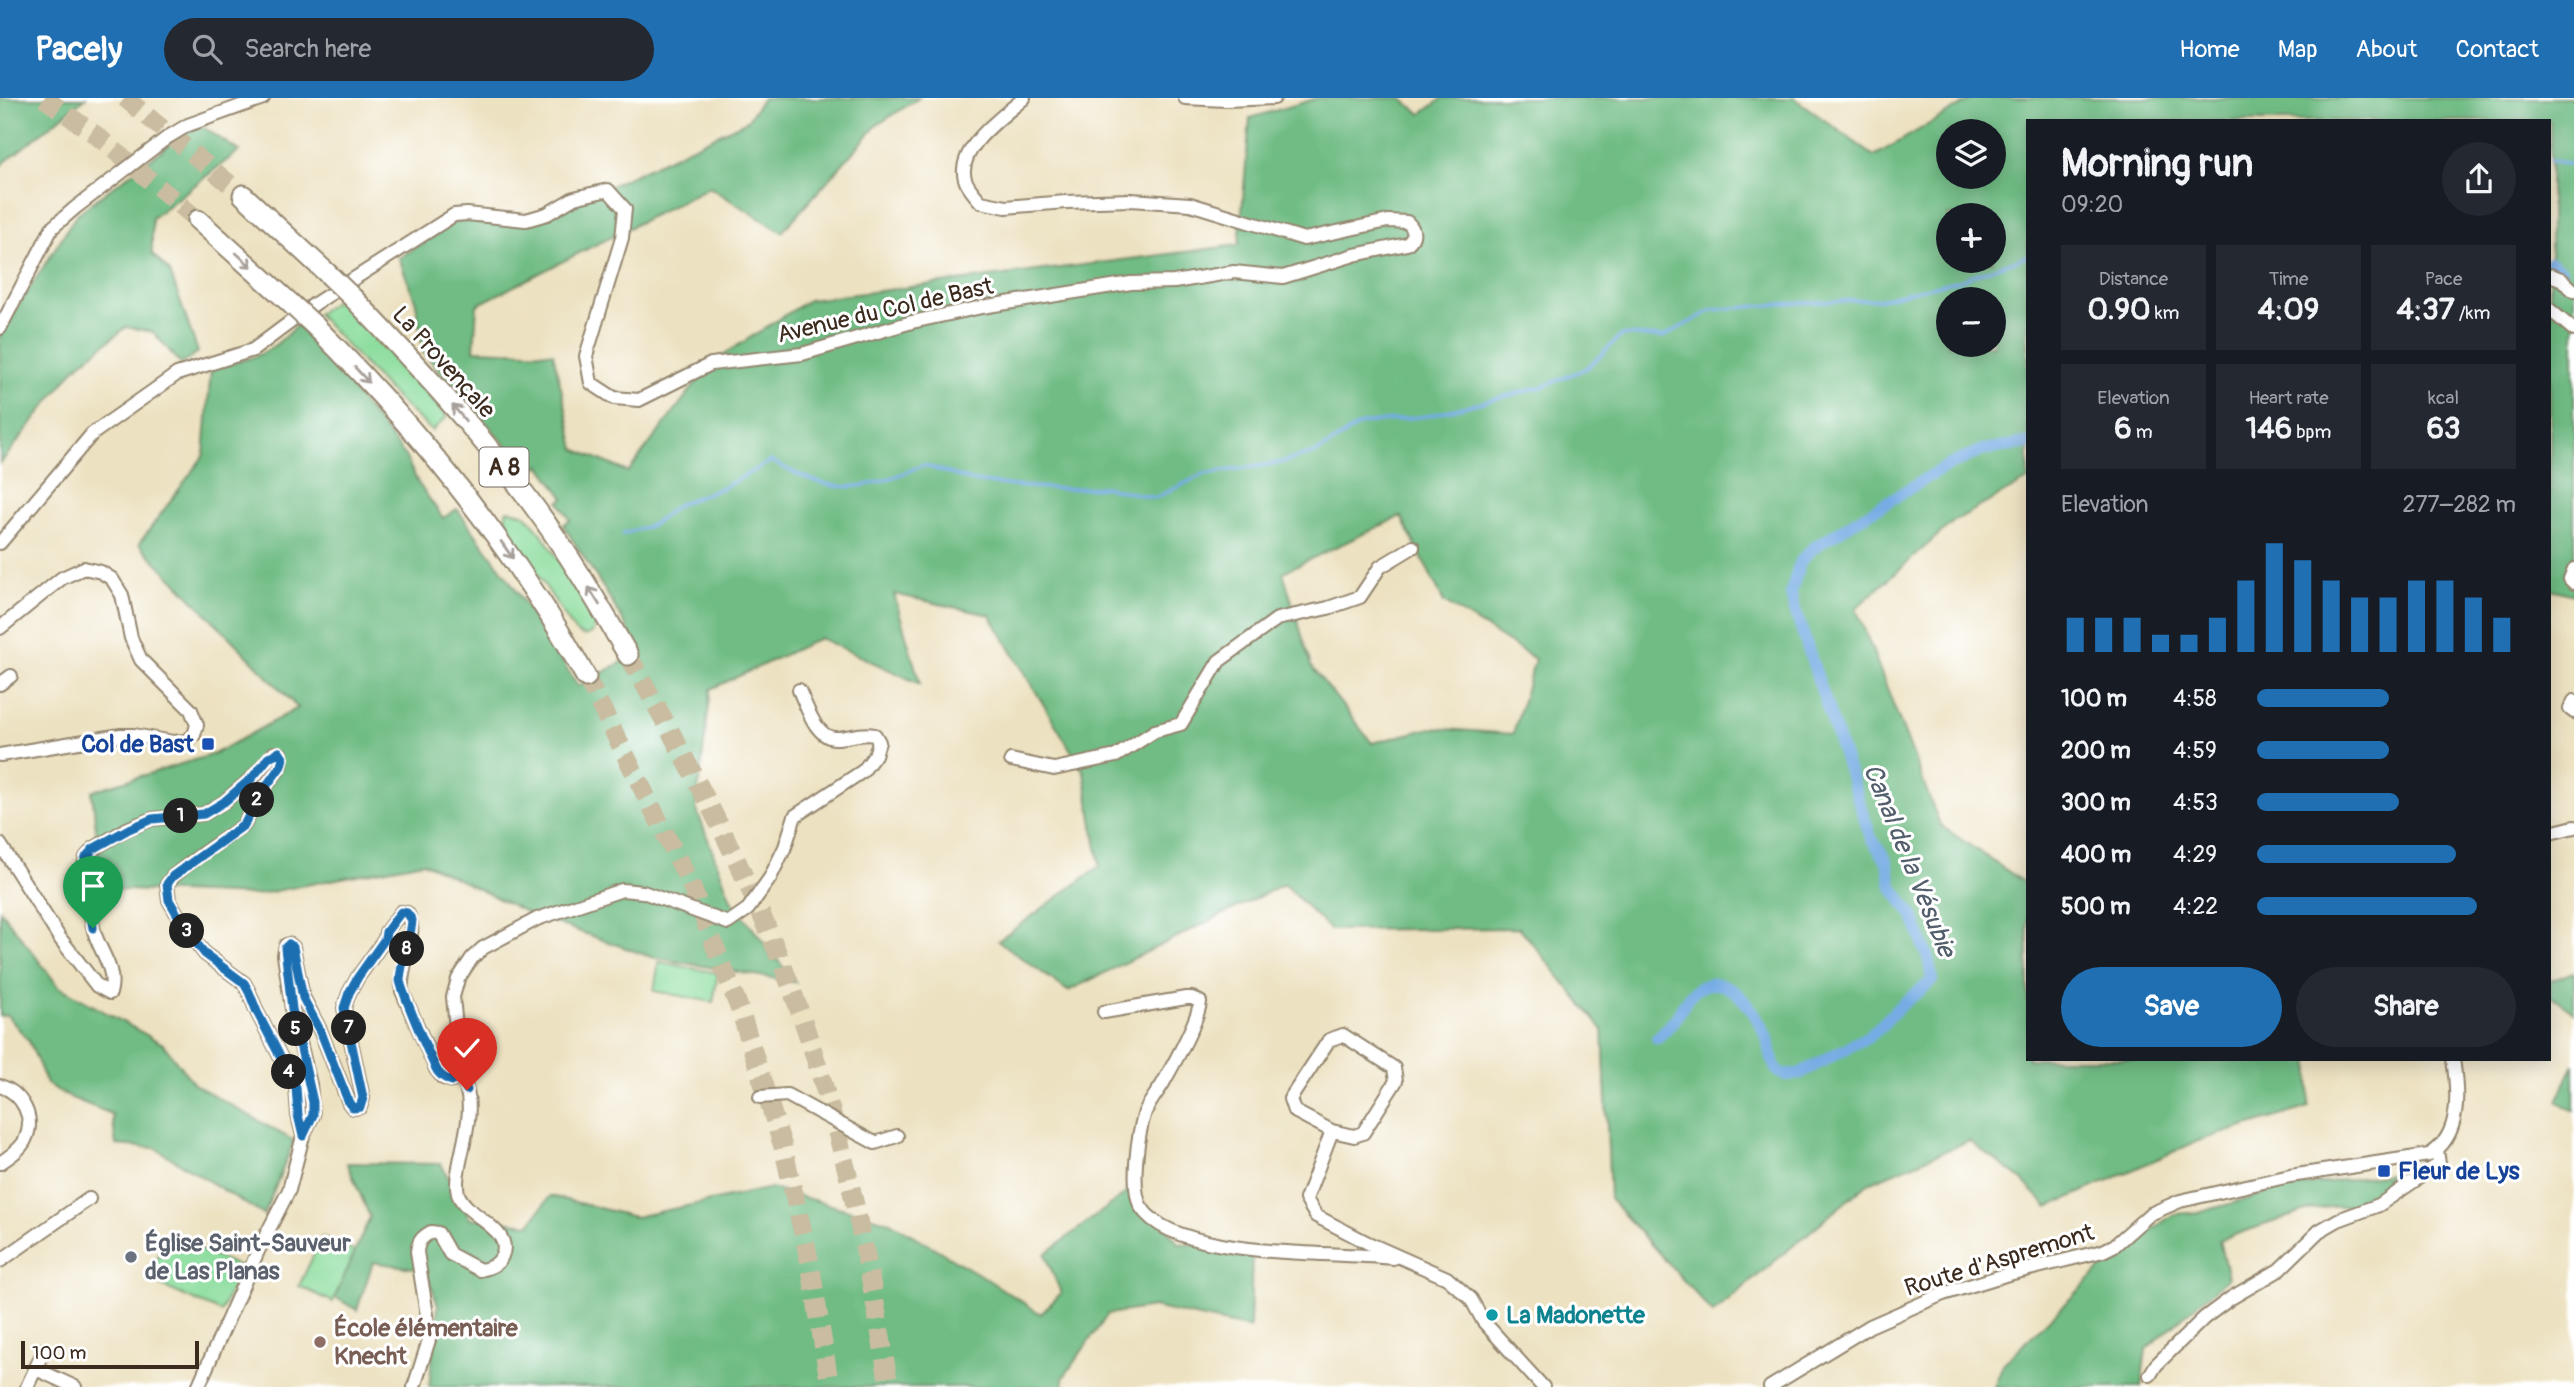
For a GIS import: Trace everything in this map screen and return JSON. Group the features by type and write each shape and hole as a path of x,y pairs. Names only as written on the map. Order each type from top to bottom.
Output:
{"highway":[{"name":"La Provençale","path":"243,195 354,299 452,404 524,493 565,551 628,655"},
{"name":"A 8","path":"198,220 314,326 399,415 458,485 525,575 586,677"}],"street":[{"path":"0,328 52,228 178,131 262,98"},
{"name":"Avenue du Col de Bast","path":"0,543 92,434 177,374 253,350 316,303 454,215 526,220 547,214 575,198 608,190 625,209 622,238 586,356 591,383 614,398 639,400 711,364 802,354 912,322 982,307 1131,283 1174,282 1234,272 1283,277 1354,255 1407,244 1412,240 1414,233 1407,222 1388,221 1304,239 1191,204 1131,200 1006,207 981,202 965,180 965,160 973,145 1024,98"},
{"path":"1185,98 1274,98"},
{"path":"2551,275 2561,279 2574,291"},
{"path":"2551,311 2574,330"},
{"path":"1011,760 1054,769 1115,756 1155,731 1181,724 1219,661 1277,619 1328,608 1360,597 1380,567 1413,547"},
{"path":"0,628 62,578 84,568 101,572 112,579 122,595 131,638 141,660 195,715 197,731 186,741 173,742 121,735 0,755"},
{"path":"2574,569 2570,579 2574,583"},
{"path":"0,684 11,676"},
{"path":"414,1387 429,1340 428,1315 417,1252 422,1237 431,1232 438,1233 450,1254 480,1270 493,1267 502,1256 505,1244 499,1233 475,1215 458,1194 457,1181 468,1111 467,1090 459,1077 460,1050 453,997 458,979 472,958 483,948 537,919 622,890 643,892 728,923 748,909 770,878 785,847 795,816 863,771 875,755 879,742 875,735 865,733 833,739 824,735 815,724 799,690"},
{"path":"2574,701 2570,709 2574,712"},
{"path":"0,844 59,937 97,986 110,993 113,973 93,928 84,866 86,857 93,849 152,819 204,814 224,802 252,778 274,753 281,754 281,766 259,796 244,825 173,876 167,884 169,900 187,931 205,954 244,983 249,992 296,1087 303,1136"},
{"path":"2551,832 2574,827"},
{"path":"198,1387 258,1251 289,1190 303,1136 313,1115 313,1102 292,1009 285,948 289,944 295,954 303,998 325,1041 349,1103 353,1108 360,1107 363,1098 344,1008 349,993 385,939 386,932 401,912 407,913 412,920 412,930 400,979 402,990 436,1069 443,1078 452,1081 459,1077"},
{"path":"1104,1012 1186,998 1200,1002 1185,1040 1146,1110 1140,1135 1137,1193 1141,1207 1152,1218 1177,1234 1229,1248 1405,1259"},
{"path":"1343,1035 1394,1068 1396,1081 1363,1133 1354,1136 1332,1130 1294,1111 1290,1099 1329,1040 1343,1035"},
{"path":"2150,1375 2156,1365 2204,1318 2231,1298 2279,1270 2319,1231 2338,1220 2379,1205 2439,1164 2437,1150 2450,1135 2453,1123 2457,1083 2453,1061"},
{"path":"0,1086 13,1090 26,1107 29,1127 24,1142 0,1163"},
{"path":"760,1097 787,1095 874,1143 897,1136"},
{"path":"1332,1130 1306,1199 1316,1216 1368,1243 1447,1278 1471,1299 1483,1321 1543,1387"},
{"name":"Route d'Aspremont","path":"1770,1387 1880,1322 1961,1288 2103,1251 2115,1245 2150,1214 2180,1201 2290,1175 2417,1158 2437,1150"},
{"path":"0,1261 89,1199"},
{"path":"27,1387 44,1350"},
{"path":"36,1369 75,1387"}],"green space":[{"path":"0,98 85,98 0,166"},
{"path":"763,98 919,98 877,125 782,232 709,187 477,305 474,350 553,353 575,449 628,472 712,362 809,300 1239,245 1250,118 1318,98 1401,98 1421,114 1443,98 1794,98 1874,156 1936,120 1936,189 2006,189 2006,119 1938,119 1974,98 2574,98 2574,595 2551,589 2551,119 2026,119 2026,481 1954,521 1856,608 1940,825 2026,884 2026,1061 2310,1061 2309,1107 2198,1141 2048,1207 2021,1179 1969,1141 1868,1183 1713,1313 1610,1199 1603,1030 1520,928 1330,930 1284,884 1068,991 998,941 1100,866 1084,772 990,615 894,594 920,684 820,638 711,689 696,808 732,902 795,982 651,957 530,914 423,862 255,895 102,889 92,791 214,754 298,708 139,544 204,455 211,368 258,355 276,344 297,325 356,385 352,390 404,454 418,483 443,518 457,509 512,584 578,686 641,652 563,525 570,520 559,502 564,498 540,465 530,472 423,352 416,303 399,258 455,222 477,219 510,225 537,221 747,121","holes":["1401,516 1444,602 1535,659 1513,734 1431,728 1372,743 1311,666 1283,572"]},
{"path":"203,127 239,151 152,218 152,254 170,272 198,352 181,364 153,332 126,327 75,368 0,464 0,335 77,214 186,132"},
{"path":"338,299 384,345 447,417 432,431 396,398 317,314"},
{"path":"506,511 526,515 542,534 596,619 590,634 583,636 574,630 513,537 506,519"},
{"path":"0,910 59,987 163,1044 194,1084 294,1141 264,1215 155,1148 116,1145 112,1114 69,1097 47,1084 29,1041 7,1015 0,1016"},
{"path":"659,962 718,973 713,1002 654,991"},
{"path":"2574,972 2574,1012 2551,996 2551,981"},
{"path":"2574,1064 2574,1111 2557,1101"},
{"path":"347,1163 441,1164 470,1218 530,1224 550,1196 635,1217 771,1188 890,1222 1041,1314 1061,1293 1045,1254 1130,1190 1179,1243 1252,1252 1250,1328 1153,1307 1108,1314 1063,1378 1064,1387 429,1387 438,1305 426,1270 373,1262 357,1310 335,1297 370,1217"},
{"path":"2411,1171 2364,1204 2312,1209 2219,1240 2228,1278 2146,1349 2141,1387 1994,1387 2003,1364 2111,1259 2174,1214 2201,1212 2285,1188"},
{"path":"167,1235 240,1267 221,1312 148,1280"},
{"path":"322,1237 355,1252 333,1302 299,1286"}],"waterway":[{"path":"2551,161 2574,164"},
{"path":"623,534 652,525 679,504 724,487 771,461 812,480 846,487 880,481 923,465 973,481 1067,489 1105,487 1155,498 1204,474 1279,463 1318,452 1361,424 1427,416 1542,387 1587,368 1622,335 1663,337 1712,310 1881,299 1960,280 2026,257"},
{"name":"Canal de la Vésubie","path":"2551,264 2561,270"},
{"name":"Canal de la Vésubie","path":"1657,1038 1674,1021 1695,991 1710,984 1721,985 1740,996 1755,1016 1766,1036 1776,1069 1786,1075 1799,1074 1867,1037 1932,981 1929,961 1913,916 1892,887 1887,861 1871,838 1791,593 1800,562 1813,548 1833,535 1943,468 1983,450 2026,443"}],"tunnel":[{"path":"44,98 97,136 198,220"},
{"path":"125,98 243,195"},
{"path":"628,655 700,787 744,876 784,968 801,1015 830,1106 854,1199 889,1387"},
{"path":"586,677 690,883 740,1010 783,1147 810,1263 830,1387"}],"place":[{"name":"Col de Bast","path":"208,744"},
{"name":"Fleur de Lys","path":"2384,1171"},
{"name":"Église Saint-Sauveur de Las Planas","path":"131,1257"},
{"name":"La Madonette","path":"1492,1315"},
{"name":"École élémentaire Knecht","path":"320,1342"}],"route":[{"path":"93,928 84,866 86,857 93,849 152,819 204,814 224,802 252,778 269,757 279,752 283,758 281,766 259,796 244,825 173,876 167,884 169,900 187,931 205,954 244,983 296,1087 303,1136 313,1115 313,1102 292,1009 284,955 286,945 293,947 303,998 340,1075 349,1103 353,1108 360,1107 363,1098 344,1008 358,977 401,912 407,913 412,920 400,979 402,990 436,1069 443,1078 452,1081 459,1077 467,1090"}]}
